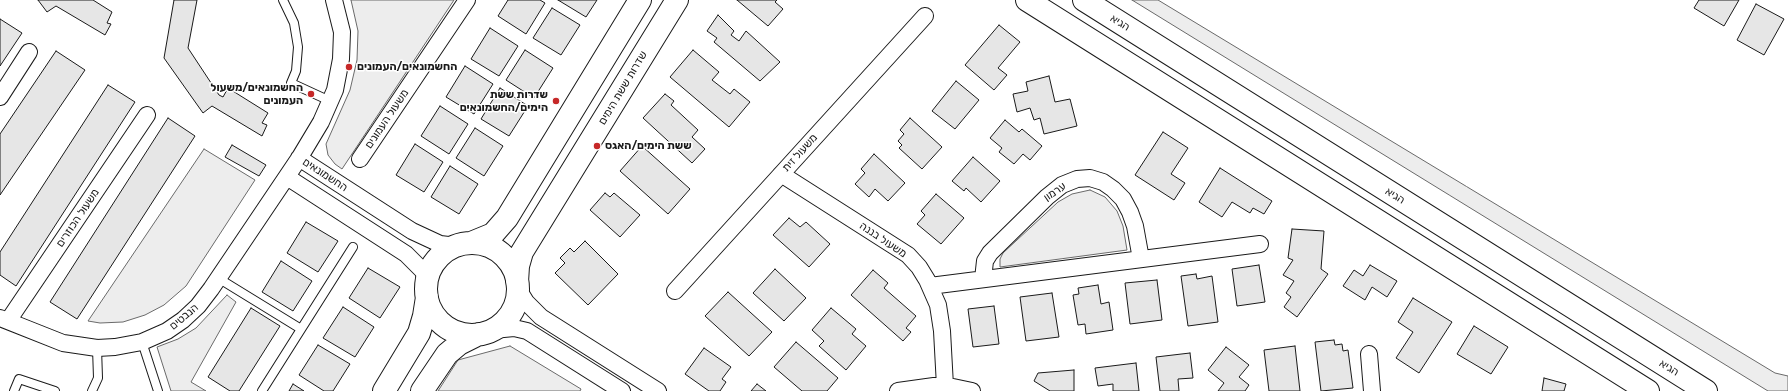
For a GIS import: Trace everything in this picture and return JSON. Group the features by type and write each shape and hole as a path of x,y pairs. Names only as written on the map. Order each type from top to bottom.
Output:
{"main road":[{"path":"384,391 419,333 424,316 431,268 440,257 464,244 493,234 507,218 640,0"},
{"name":"שדרות ששת הימים","path":"518,286 518,266 522,252 677,0"},
{"path":"1027,0 1648,391"},
{"name":"הגיא","path":"1084,0 1706,391"},
{"path":"422,391 447,354 459,344 504,322 513,310 518,286 513,268 504,257 486,246 464,244"},
{"path":"427,289 431,310 445,326 457,333 472,335 486,332"}],"street":[{"name":"החשמונאים","path":"334,0 342,32 341,59 335,90 322,122 299,158 412,231 440,244 464,244"},
{"name":"משעול העמונים","path":"360,159 467,0"},
{"name":"משעול זית","path":"676,291 925,16"},
{"path":"0,97 30,52"},
{"name":"משעול הכוזרים","path":"4,319 147,116"},
{"name":"הנבטים","path":"4,319 63,343 97,348 115,347 142,342 167,331 183,320 198,306 299,158"},
{"name":"משעול בננה","path":"781,174 908,255 919,267 936,299 941,318 944,386"},
{"name":"החשמונאים","path":"287,177 406,254 423,271 427,289"},
{"name":"ערמון","path":"983,279 985,261 990,253 1046,197 1062,185 1077,179 1090,178 1103,182 1113,189 1122,200 1130,212 1135,226 1141,259"},
{"path":"930,286 1260,244"},
{"path":"518,286 526,302 541,317 658,391"},
{"path":"486,332 514,328 527,331 622,391"},
{"path":"1369,354 1372,391"},
{"path":"898,391 914,387 944,386 972,391"}],"lane":[{"path":"283,0 289,11 297,34 298,59 291,83 330,102"},
{"path":"262,391 353,247"},
{"path":"218,278 301,329"},
{"path":"142,342 158,391"},
{"path":"92,391 98,378 97,348"},
{"path":"14,391 19,379 56,391"}],"shaded area":[{"path":"351,0 454,0 342,169 335,164 328,155 326,144 350,90 357,60 358,31"},
{"path":"1132,0 1158,0 1775,373 1788,376 1788,391 1768,391"},
{"path":"204,149 255,180 186,286 164,305 145,315 123,322 100,323 88,321"},
{"path":"1090,190 1105,197 1117,211 1123,226 1127,250 1000,267 1000,259 1003,253 1058,202 1072,194"},
{"path":"227,295 236,302 191,382 206,391 171,391 157,347 178,339 196,328"},
{"path":"510,346 581,389 580,391 438,391 458,360"}],"building":[{"path":"38,0 93,0 112,12 107,23 111,24 105,35 56,6 47,12"},
{"path":"174,0 197,0 188,48 219,95 223,97 228,88 268,113 262,123 267,125 262,136 212,106 203,113 164,58"},
{"path":"508,0 540,0 545,3 526,34 498,16"},
{"path":"558,0 597,0 586,17"},
{"path":"737,0 777,0 775,2 783,9 768,26"},
{"path":"1699,0 1739,0 1724,26 1694,8"},
{"path":"1756,4 1784,19 1764,55 1737,40"},
{"path":"552,8 580,25 561,55 533,38"},
{"path":"718,15 734,31 731,35 739,41 746,31 780,62 760,81 714,42 717,38 707,31"},
{"path":"0,19 22,33 0,66"},
{"path":"999,25 1020,42 998,68 1007,75 994,90 965,65"},
{"path":"490,28 518,46 499,76 471,59"},
{"path":"525,50 553,68 534,98 506,80"},
{"path":"693,50 719,72 712,80 730,94 734,89 750,102 729,127 670,77"},
{"path":"56,51 85,70 0,195 0,134"},
{"path":"465,66 493,84 474,114 446,97"},
{"path":"1049,76 1055,102 1070,99 1077,126 1044,134 1040,118 1034,120 1030,108 1017,112 1013,94 1028,91 1026,82"},
{"path":"956,81 979,100 955,129 932,111"},
{"path":"108,85 135,102 16,286 0,275 0,252"},
{"path":"500,88 528,106 509,136 481,119"},
{"path":"665,94 674,101 671,105 698,130 692,137 705,149 692,163 643,118"},
{"path":"440,106 468,124 449,154 421,136"},
{"path":"168,118 195,136 77,319 50,302"},
{"path":"910,118 942,147 922,169 899,148 902,145 898,141 904,134 900,130"},
{"path":"1005,120 1019,132 1022,129 1042,146 1030,160 1023,154 1014,164 999,152 1002,148 990,138"},
{"path":"475,128 503,146 484,176 456,158"},
{"path":"1163,132 1188,148 1171,174 1185,183 1174,200 1135,175"},
{"path":"415,144 443,162 424,192 396,175"},
{"path":"232,145 266,165 259,176 225,157"},
{"path":"642,146 690,189 668,214 620,171"},
{"path":"874,154 905,183 888,201 875,189 869,197 855,184 865,173 861,169"},
{"path":"973,157 1000,181 981,202 966,188 964,191 952,181"},
{"path":"450,166 478,184 459,214 431,197"},
{"path":"1220,168 1272,201 1264,214 1253,208 1250,213 1232,202 1222,217 1199,202"},
{"path":"605,193 610,197 614,193 640,215 620,237 590,210"},
{"path":"936,194 964,218 941,244 917,224 925,215 921,211"},
{"path":"789,218 800,227 806,222 830,244 809,267 773,235"},
{"path":"306,222 338,241 318,272 287,253"},
{"path":"1292,229 1324,231 1321,269 1328,274 1297,317 1284,307 1291,297 1286,293 1294,281 1283,275 1293,260 1288,258"},
{"path":"585,241 618,274 588,305 555,273 565,263 560,258 570,248 574,252"},
{"path":"281,261 312,281 293,311 262,292"},
{"path":"1259,265 1265,302 1237,306 1232,269"},
{"path":"1370,265 1397,281 1387,297 1372,287 1365,300 1343,286 1354,270 1363,276"},
{"path":"368,268 400,287 380,318 349,298"},
{"path":"775,269 806,298 784,321 753,293"},
{"path":"873,270 888,283 884,288 916,316 906,328 911,332 903,341 851,295"},
{"path":"1196,274 1197,279 1212,276 1218,322 1188,326 1181,276"},
{"path":"1157,280 1162,320 1130,324 1125,283"},
{"path":"1098,285 1101,304 1109,302 1113,330 1086,334 1085,324 1078,325 1073,295 1079,294 1078,288"},
{"path":"728,292 772,332 749,356 705,316"},
{"path":"1052,293 1059,337 1026,341 1020,297"},
{"path":"1413,298 1452,322 1419,373 1396,358 1413,332 1398,322"},
{"path":"994,306 999,344 973,347 968,309"},
{"path":"343,307 374,327 355,357 323,338"},
{"path":"251,308 280,326 239,391 230,391 208,377"},
{"path":"831,308 856,329 852,334 866,346 846,370 819,346 824,341 812,330"},
{"path":"1474,326 1508,347 1491,374 1457,354"},
{"path":"1334,340 1335,345 1342,344 1343,351 1348,350 1353,388 1321,391 1315,342"},
{"path":"796,342 838,378 827,391 802,391 774,367"},
{"path":"318,345 350,364 333,391 324,391 299,375"},
{"path":"1295,346 1300,391 1269,391 1264,350"},
{"path":"1226,347 1249,365 1239,377 1249,385 1245,391 1218,391 1224,383 1208,370"},
{"path":"704,348 731,367 722,379 726,382 720,391 709,391 685,374"},
{"path":"1190,353 1193,378 1178,379 1179,391 1160,391 1156,357"},
{"path":"1136,363 1139,391 1113,391 1113,384 1098,386 1095,368"},
{"path":"1074,370 1074,391 1050,391 1034,381 1038,373"},
{"path":"1544,378 1566,384 1564,391 1542,391"},
{"path":"293,384 304,391 289,391"},
{"path":"757,384 766,391 751,391"}],"place":[{"name":"החשמונאים/העמונים","path":"349,67"},
{"name":"החשמונאים/משעול העמונים","path":"311,94"},
{"name":"שדרות ששת הימים/החשמונאים","path":"556,101"},
{"name":"ששת הימים/האגס","path":"597,146"}]}
